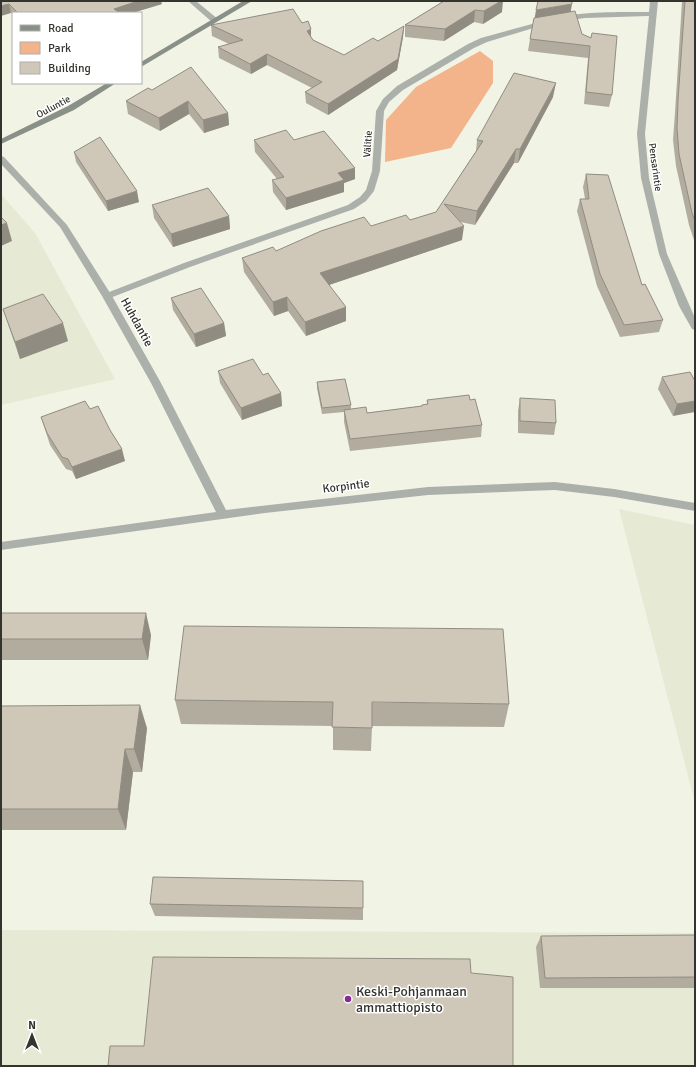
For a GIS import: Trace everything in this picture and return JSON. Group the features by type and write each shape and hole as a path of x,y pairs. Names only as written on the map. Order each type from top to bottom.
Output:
{"main road":[{"path":"142,65 248,1"},
{"name":"Ouluntie","path":"1,142 71,108 110,84"}],"street":[{"path":"192,1 215,20"},
{"name":"Pensarintie","path":"654,1 641,134 645,178 662,254 684,306 695,327"},
{"name":"Välitie","path":"107,296 187,265 329,216 351,207 363,199 370,191 376,171 380,111 386,101 400,88 471,46 531,26 565,19 652,14"},
{"name":"Huhdantie","path":"1,159 64,225 107,296 156,383 223,516"},
{"name":"Korpintie","path":"1,546 378,495 428,491 515,487 562,487 622,494 695,507"}],"shaded area":[{"path":"1,194 35,233 115,379 1,405"},
{"path":"619,509 695,525 695,803"},
{"name":"Keski-Pohjanmaan ammattiopisto","path":"1,930 695,933 695,1066 1,1066"}],"green space":[{"path":"480,51 493,61 493,83 451,148 385,162 386,120 416,87"}],"building":[{"path":"1,1 138,1 114,9 118,12 17,12 9,4 1,6"},
{"path":"444,1 501,1 484,11 475,10 445,29 405,25"},
{"path":"538,1 572,1 572,4 536,10"},
{"path":"685,1 695,1 695,221 679,154 677,128"},
{"path":"293,9 302,23 308,21 311,29 307,31 313,40 344,55 373,38 378,41 404,26 398,59 328,104 305,92 322,82 267,54 250,64 218,47 243,40 211,25"},
{"path":"575,11 582,34 591,38 592,33 617,36 612,95 586,92 590,46 530,39 534,18"},
{"path":"191,67 228,113 203,120 188,101 159,118 126,101 148,88 152,90"},
{"path":"514,73 556,83 520,149 516,149 477,211 444,204 464,226 320,273 346,307 305,322 287,297 273,302 242,258 273,247 276,251 321,231 364,217 371,226 406,215 410,220 436,212 483,141 477,140"},
{"path":"286,130 294,140 324,131 355,168 338,173 344,180 286,198 272,180 284,177 254,140"},
{"path":"100,137 137,191 106,201 74,152"},
{"path":"586,174 608,175 642,285 645,284 663,320 624,325 600,274 580,199 589,199"},
{"path":"208,188 229,216 171,234 152,205"},
{"path":"1,217 7,223 1,225"},
{"path":"201,288 224,323 194,334 171,298"},
{"path":"43,294 63,323 15,342 3,309"},
{"path":"253,359 263,375 268,373 281,393 241,408 218,371"},
{"path":"690,372 695,381 695,401 677,404 662,377"},
{"path":"345,379 351,405 322,408 317,382"},
{"path":"469,395 470,400 475,399 482,425 350,439 344,410 366,407 367,413 422,406 428,404 427,400"},
{"path":"520,398 555,400 556,423 520,421"},
{"path":"85,401 90,409 98,406 110,430 122,449 72,467 68,459 62,457 47,433 41,417"},
{"path":"1,613 146,613 142,639 1,639"},
{"path":"184,626 503,629 509,704 372,702 372,728 332,727 333,702 175,700"},
{"path":"140,705 134,749 125,749 118,809 1,809 1,706"},
{"path":"153,877 363,881 363,908 150,904"},
{"path":"695,935 695,977 545,978 541,936"},
{"path":"153,957 470,959 471,973 513,977 513,1066 108,1066 110,1046 144,1046"}],"place":[{"name":"Keski-Pohjanmaan ammattiopisto","path":"348,999"}]}
